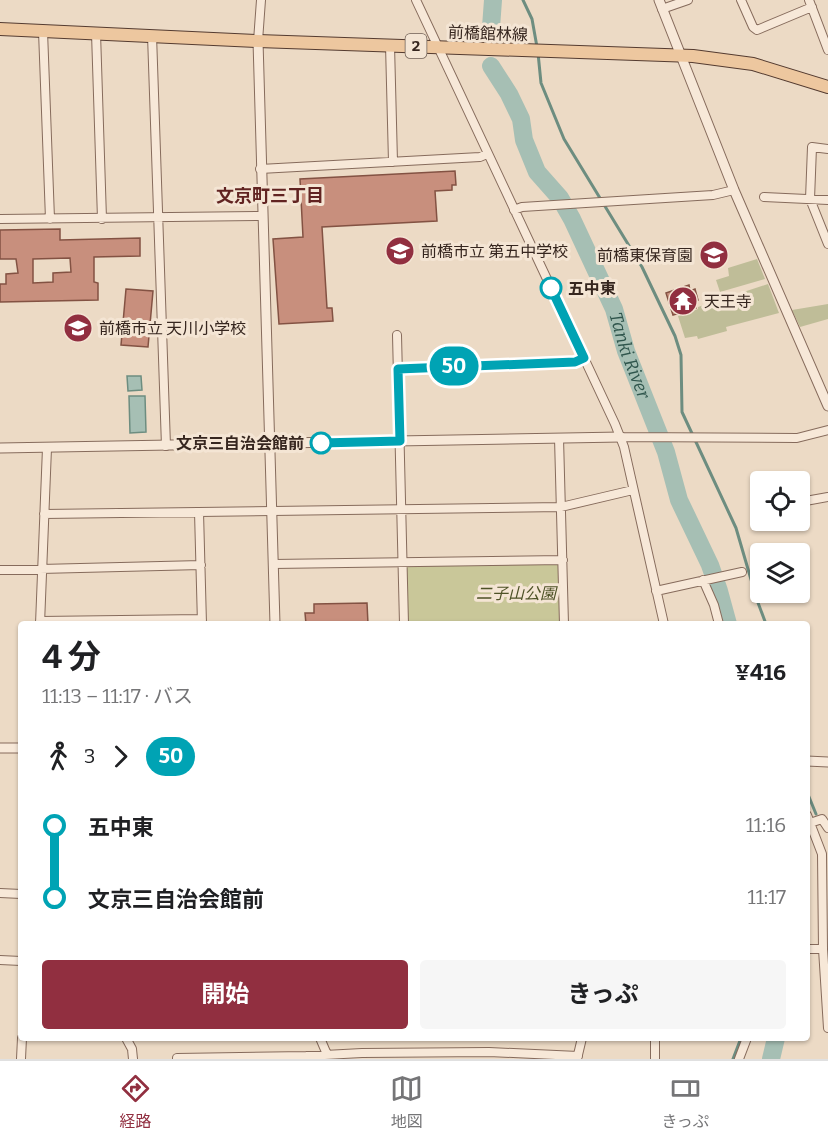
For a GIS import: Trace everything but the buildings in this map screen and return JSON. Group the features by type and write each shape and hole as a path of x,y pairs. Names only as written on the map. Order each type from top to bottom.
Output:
{"main road":[{"name":"前橋館林線","path":"0,28 681,56 738,61 828,87"}],"street":[{"path":"261,0 258,40 260,169 271,445 275,621"},
{"path":"416,0 621,437 662,621"},
{"path":"688,0 660,4 734,190 828,406"},
{"path":"741,0 753,27 757,30 810,4 828,48"},
{"path":"43,31 50,219"},
{"path":"96,33 102,219"},
{"path":"152,35 166,446"},
{"path":"390,45 393,162"},
{"path":"828,149 812,147 810,199 828,244"},
{"path":"260,169 480,157 488,154"},
{"path":"514,210 522,207 713,195 734,190"},
{"path":"764,197 828,200"},
{"path":"0,219 263,216"},
{"path":"397,335 404,621"},
{"path":"398,369 575,362 584,358"},
{"path":"0,448 271,445 621,437 796,438 828,430"},
{"path":"559,438 564,621"},
{"path":"40,621 47,448"},
{"path":"44,514 561,507 633,490"},
{"path":"810,500 828,497"},
{"path":"199,512 202,621"},
{"path":"273,564 562,560"},
{"path":"0,570 201,565"},
{"path":"656,591 742,572"},
{"path":"703,580 718,621"},
{"path":"0,748 18,748"},
{"path":"810,761 828,762"},
{"path":"810,819 822,819 828,828"},
{"path":"810,824 822,854 823,949 828,1028"},
{"path":"0,893 18,894"},
{"path":"810,949 823,949"},
{"path":"0,960 18,961"},
{"path":"21,1059 22,1041"},
{"path":"128,1041 132,1049 133,1059"},
{"path":"321,1041 328,1056"},
{"path":"177,1058 306,1056 577,1058 581,1041"},
{"path":"655,1041 655,1059"},
{"path":"739,1059 746,1041"}],"green space":[{"name":"二子山公園","path":"563,560 564,621 404,621 402,562"}],"shaded area":[{"path":"757,259 765,279 720,292 716,280 729,276 728,268"},
{"path":"768,284 779,313 726,327 727,331 698,339 697,336 685,338 678,316"},
{"path":"828,304 828,319 800,327 792,310"},
{"path":"127,376 141,376 142,390 128,391"},
{"path":"129,396 145,396 146,432 130,433"}],"waterway":[{"name":"Tanki River","path":"490,41 493,0"},
{"path":"523,0 532,19 537,47"},
{"path":"538,53 541,83 564,139 642,267 675,336 681,355 682,412 736,528 765,621"},
{"name":"Tanki River","path":"491,66 509,94 521,119 524,140 537,172 560,198 572,219 614,309 626,351 666,452 679,500 710,565 727,621"},
{"path":"810,799 816,814"},
{"path":"733,1059 740,1041"},
{"name":"Tanki River","path":"771,1059 775,1041"}],"bus line":[{"name":"50","path":"321,443 400,441 398,369 575,362 584,358 551,288"}],"place":[{"name":"前橋市立 第五中学校","path":"400,251"},
{"name":"前橋東保育園","path":"714,255"},
{"name":"五中東","path":"551,288"},
{"name":"天王寺","path":"683,301"},
{"name":"前橋市立 天川小学校","path":"78,328"},
{"name":"文京三自治会館前","path":"321,443"}],"district":[{"name":"文京町三丁目","path":"270,196"}]}
